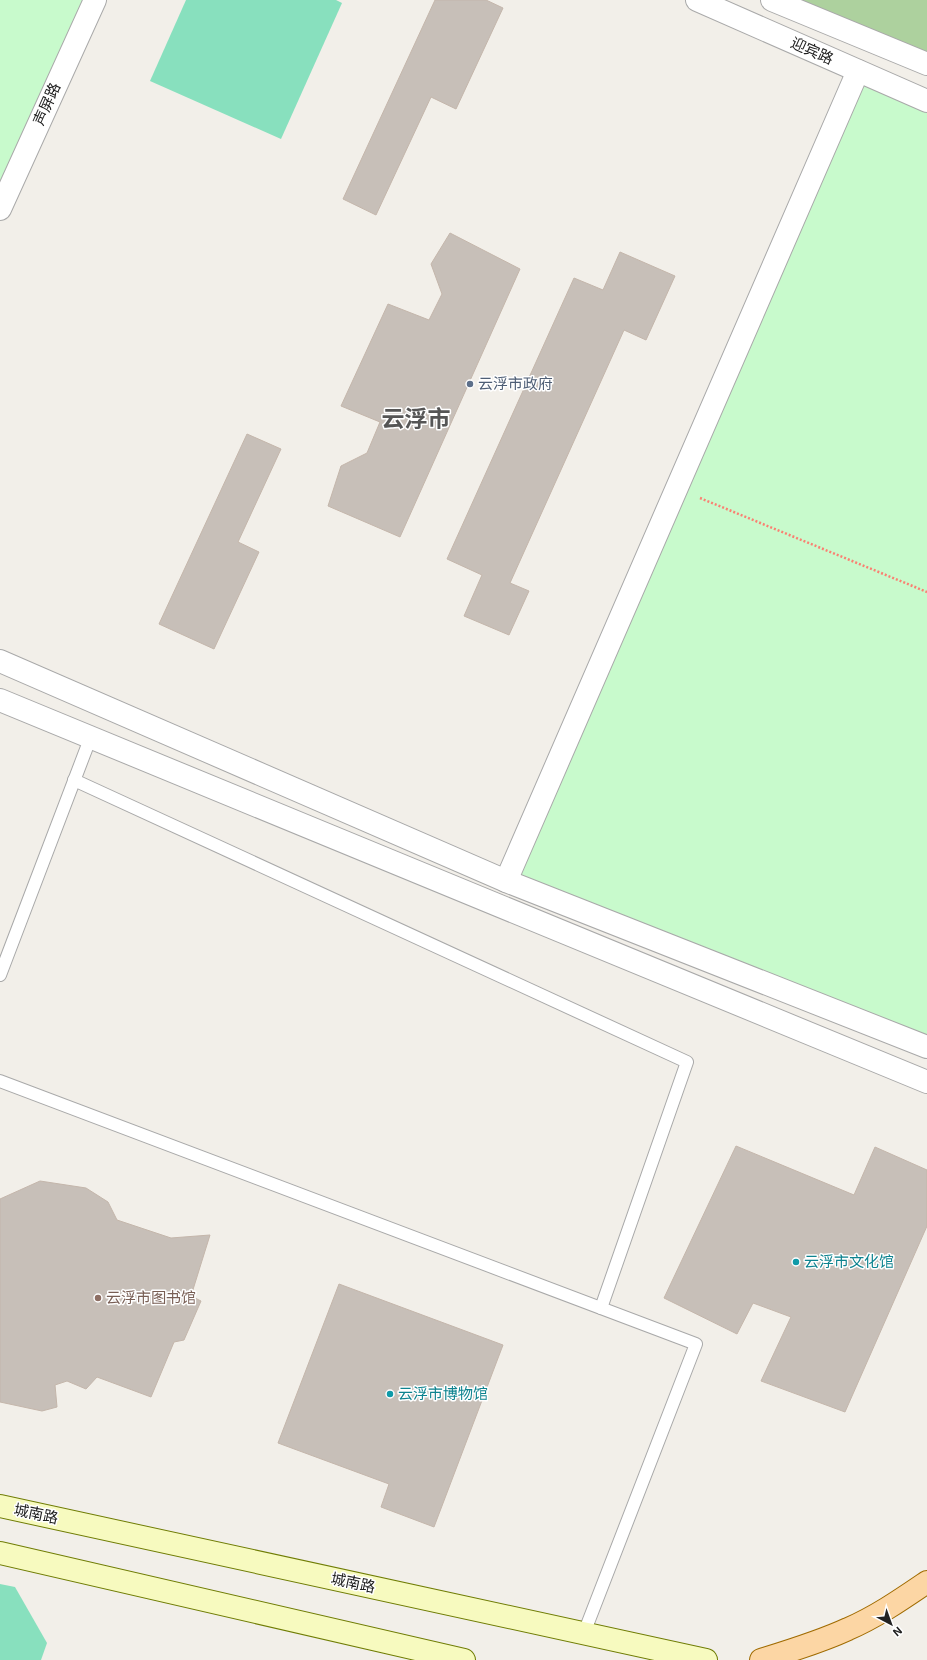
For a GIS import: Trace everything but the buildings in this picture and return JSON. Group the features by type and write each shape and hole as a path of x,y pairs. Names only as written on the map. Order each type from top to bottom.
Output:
{"main road":[{"name":"城南路","path":"0,1506 706,1660"},
{"path":"0,1553 464,1660"},
{"path":"761,1660 808,1645 848,1629 896,1603 927,1582"}],"street":[{"name":"声屏路","path":"0,209 95,0"},
{"name":"迎宾路","path":"697,0 927,101"},
{"name":"迎宾路","path":"772,0 927,64"},
{"path":"506,881 858,71"},
{"path":"0,661 506,881 927,1047"},
{"path":"0,700 927,1082"}],"lane":[{"path":"0,975 90,738"},
{"path":"74,780 688,1062 600,1308"},
{"path":"0,1081 696,1344 584,1633"}],"path":[{"path":"677,488 927,592"}],"green space":[{"path":"0,0 95,0 0,209"},
{"path":"186,0 336,0 342,3 281,139 150,81"},
{"path":"772,0 927,0 927,64"},
{"path":"858,71 927,101 927,1047 506,881"},
{"path":"0,1584 15,1587 47,1643 41,1660 0,1660"}],"place":[{"name":"云浮市政府","path":"470,384"},
{"name":"云浮市文化馆","path":"796,1262"},
{"name":"云浮市图书馆","path":"98,1298"},
{"name":"云浮市博物馆","path":"390,1394"}],"district":[{"name":"云浮市","path":"416,419"}]}
